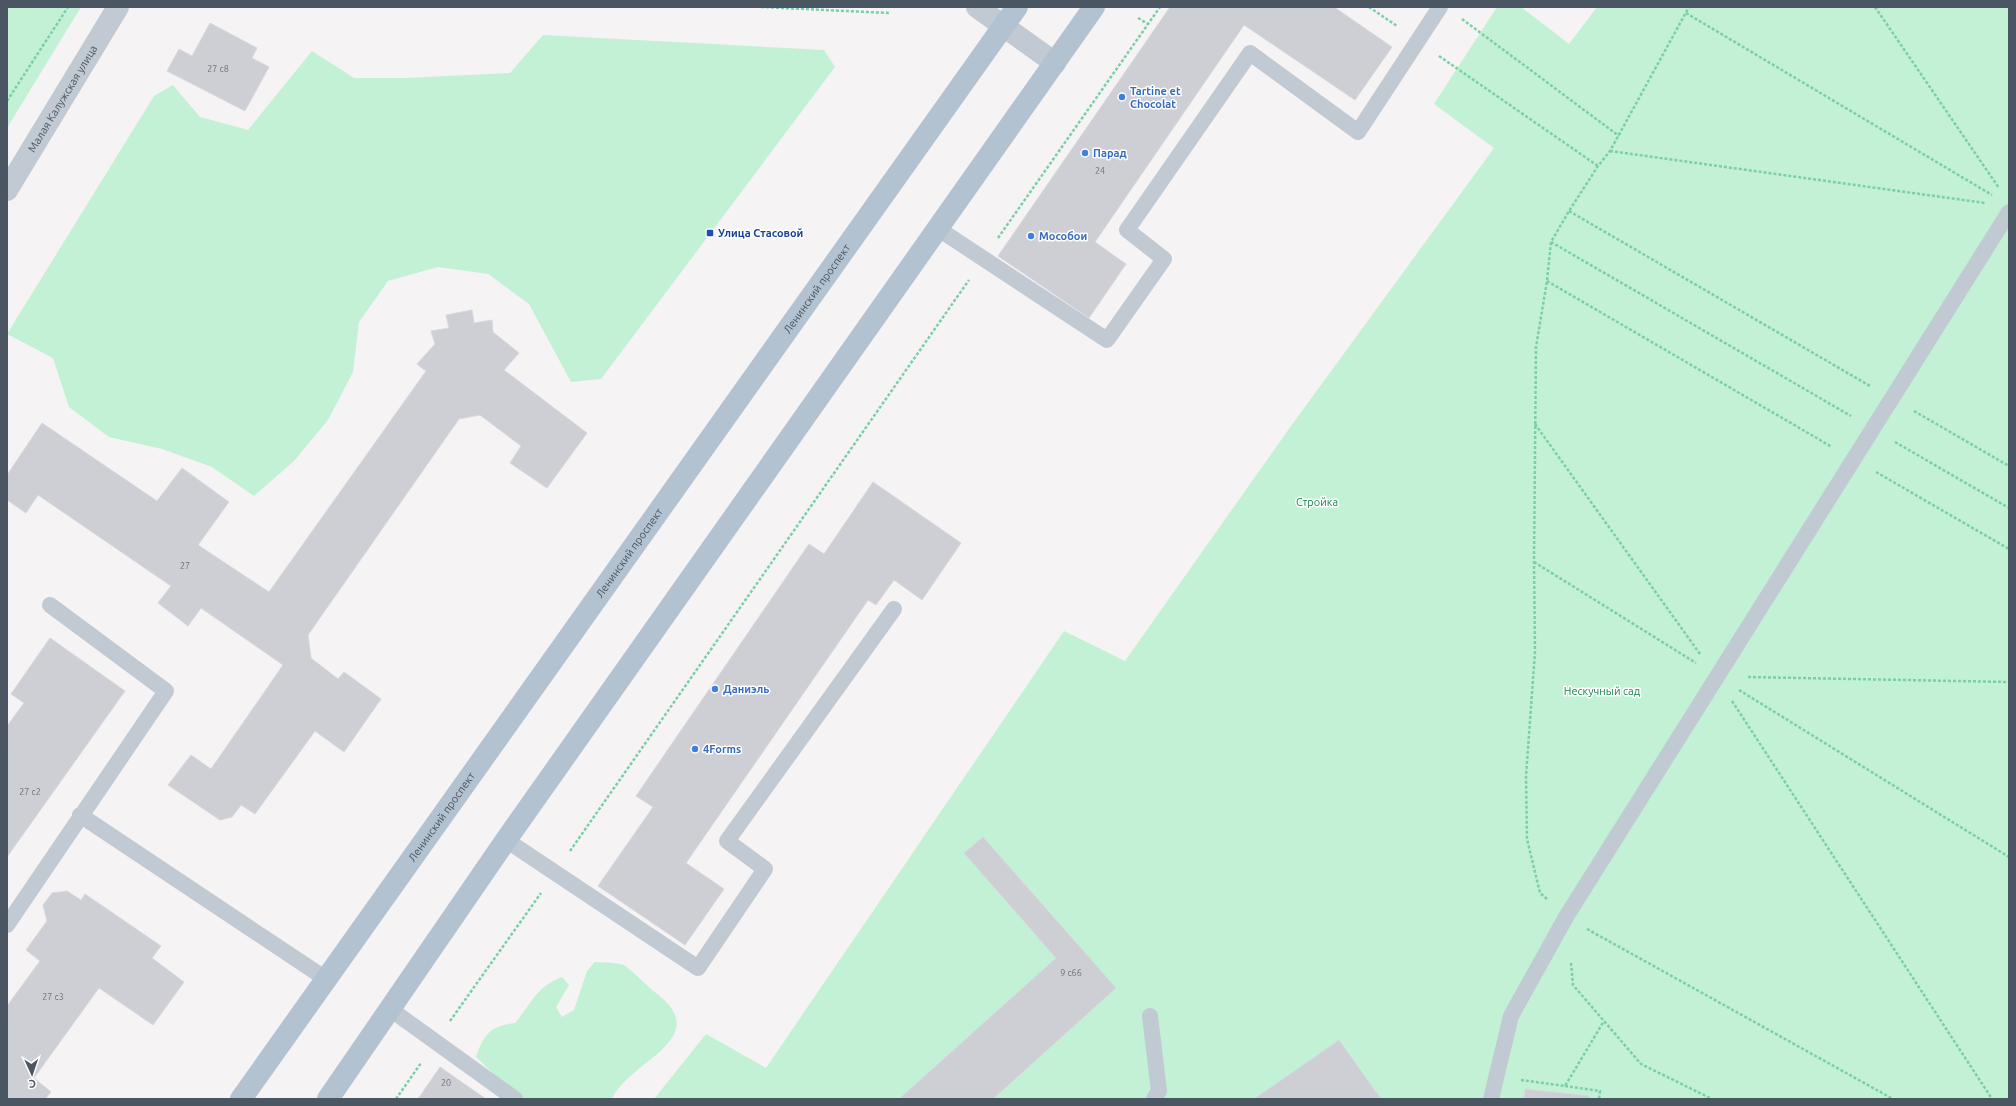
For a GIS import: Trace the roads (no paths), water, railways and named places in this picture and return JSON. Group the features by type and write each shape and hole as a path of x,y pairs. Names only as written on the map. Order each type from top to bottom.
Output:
{"main road":[{"name":"Ленинский проспект","path":"240,1099 1016,7"},
{"path":"328,1099 506,840 936,228 1055,64 1094,7"}],"street":[{"name":"Малая Калужская улица","path":"7,190 118,7"},
{"path":"977,7 1055,64"}],"lane":[{"path":"936,228 984,258 1107,340 1164,259 1126,230 1250,53 1358,132 1440,7"},
{"path":"1491,1099 1511,1016 1566,917 1716,676 2009,212"},
{"path":"7,926 80,815 166,691 50,605"},
{"path":"506,840 698,968 765,869 727,841 894,609"},
{"path":"80,815 326,979"},
{"path":"390,1008 515,1099"},
{"path":"1150,1016 1159,1091 1154,1099"}],"place":[{"name":"Tartine et Chocolat","path":"1122,97"},
{"name":"Парад","path":"1085,153"},
{"name":"Улица Стасовой","path":"710,233"},
{"name":"Мособои","path":"1031,236"},
{"name":"Даниэль","path":"715,689"},
{"name":"4Forms","path":"695,749"}],"park label":[{"name":"Стройка","path":"1317,502"},
{"name":"Нескучный сад","path":"1602,691"}]}
